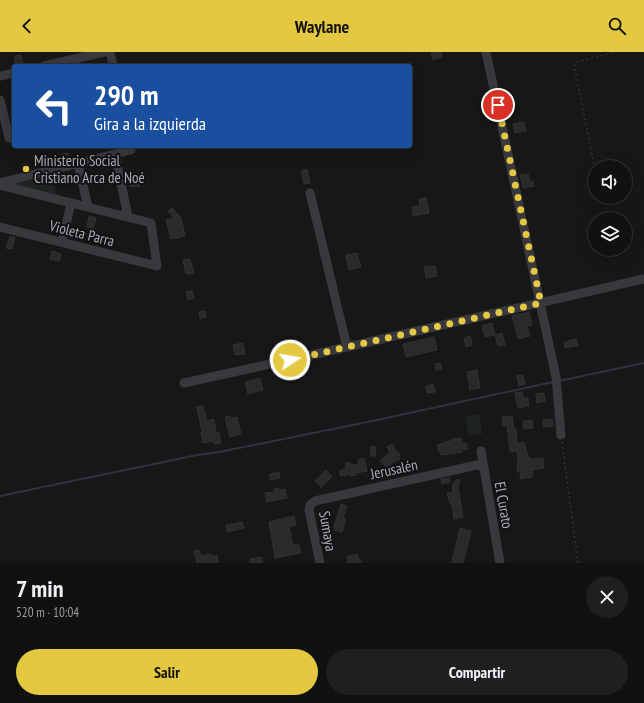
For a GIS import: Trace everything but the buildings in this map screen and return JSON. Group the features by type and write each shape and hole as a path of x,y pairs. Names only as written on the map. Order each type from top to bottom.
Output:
{"street":[{"path":"72,63 104,52"},
{"path":"110,52 113,64"},
{"path":"486,52 541,303 556,382 561,435"},
{"path":"0,76 12,73"},
{"path":"0,100 8,138"},
{"path":"0,184 131,150"},
{"path":"0,184 128,217 115,154"},
{"path":"78,164 88,207"},
{"path":"310,193 348,347"},
{"path":"62,242 71,203"},
{"name":"Violeta Parra","path":"0,227 157,266 151,223 128,217"},
{"path":"184,383 644,279"},
{"name":"El Curato","path":"481,451 500,563"},
{"name":"Jerusalén","path":"312,503 317,500 477,465 484,467"},
{"name":"Sumaya","path":"312,503 309,507 309,512 320,563"}],"path":[{"path":"593,160 574,65 577,62 616,52"},
{"path":"561,435 578,563"}],"shaded area":[{"path":"50,175 57,195 12,185"},
{"path":"479,414 482,434 469,436 465,417"}],"waterway":[{"path":"559,381 644,363"},
{"path":"0,496 197,455 219,452 363,423 553,382"}],"place":[{"name":"Ministerio Social Cristiano Arca de Noé","path":"26,169"}],"route":[{"path":"290,360 541,303 498,105"}]}
